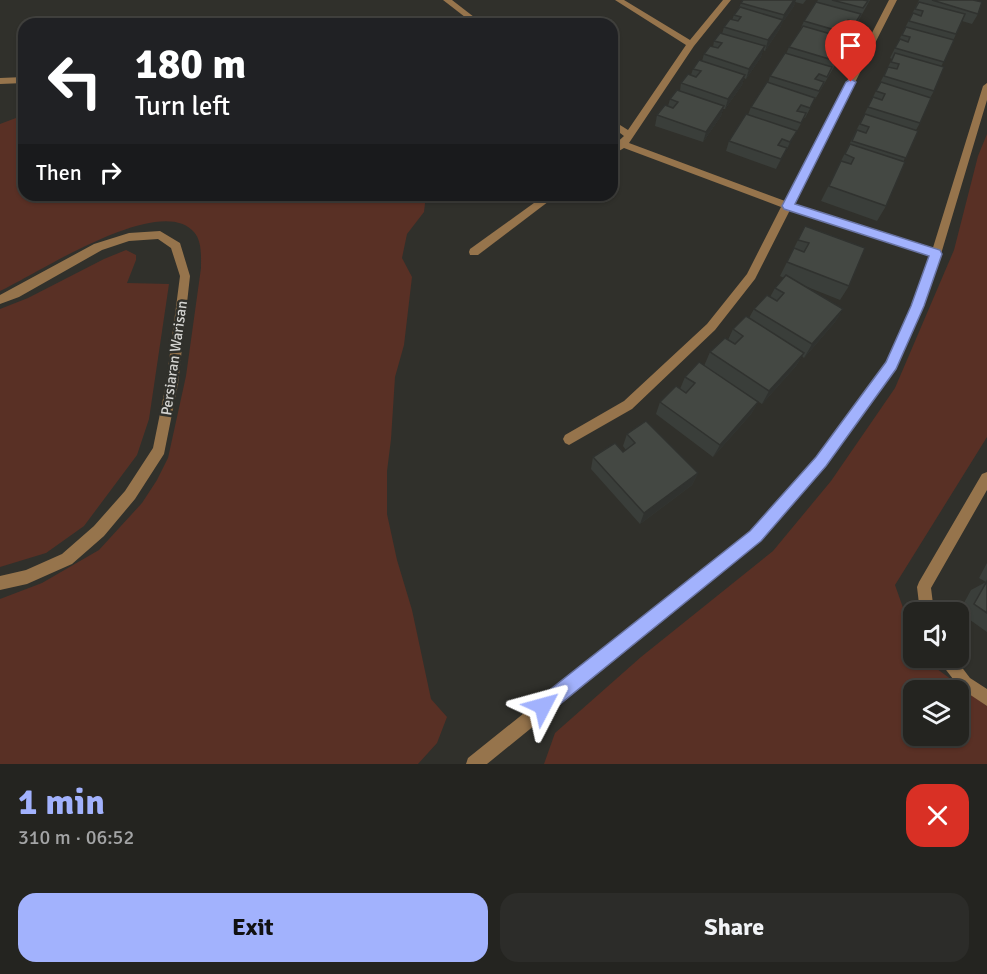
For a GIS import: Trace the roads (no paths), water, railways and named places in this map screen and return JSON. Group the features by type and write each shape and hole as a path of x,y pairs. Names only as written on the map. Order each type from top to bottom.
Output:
{"street":[{"path":"447,0 471,18"},
{"path":"620,0 691,44"},
{"path":"618,146 691,44 727,0"},
{"path":"569,439 628,405 711,327 751,276 893,0"},
{"path":"0,81 18,80"},
{"path":"473,764 756,536 821,461 891,365 918,306 983,112 987,86"},
{"path":"618,130 625,139 788,206 936,254"},
{"path":"474,252 544,201"},
{"name":"Persiaran Warisan","path":"0,300 15,294 98,247 129,237 160,235 176,246 185,276 172,384 159,450 130,495 99,531 67,559 27,577 0,583"},
{"path":"926,602 924,587 987,478"},
{"path":"953,668 965,683 987,698"}]}
